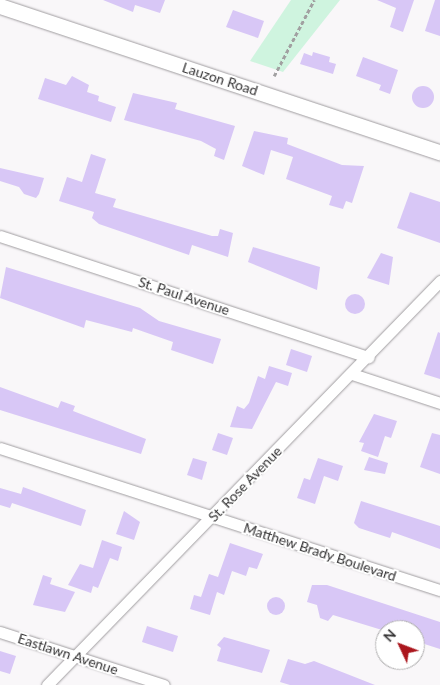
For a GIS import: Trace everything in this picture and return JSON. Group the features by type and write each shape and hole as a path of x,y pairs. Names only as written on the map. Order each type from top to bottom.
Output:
{"main road":[{"name":"Lauzon Road","path":"0,6 440,152"}],"street":[{"name":"St. Paul Avenue","path":"0,236 369,357"},
{"name":"St. Rose Avenue","path":"47,685 369,357 440,281"},
{"path":"352,374 440,403"},
{"name":"Matthew Brady Boulevard","path":"0,448 440,590"},
{"name":"Eastlawn Avenue","path":"0,632 164,685"}],"path":[{"path":"274,76 314,0"}],"green space":[{"path":"291,0 340,0 283,72 250,61"}],"building":[{"path":"103,0 165,0 160,13 135,5 133,12"},
{"path":"377,0 414,0 403,32 390,27 396,8"},
{"path":"435,0 440,0 440,36 425,31"},
{"path":"233,10 264,21 258,38 226,27"},
{"path":"313,52 330,57 329,62 336,64 333,74 300,64 304,53 312,56"},
{"path":"363,57 398,70 390,94 379,90 381,85 356,76"},
{"path":"72,76 89,85 87,92 99,96 98,101 116,107 111,122 38,99 45,78 66,85"},
{"path":"423,86 431,89 434,97 431,105 423,108 415,105 412,97 415,89"},
{"path":"133,93 177,103 175,109 235,126 224,160 214,156 216,149 201,141 124,120"},
{"path":"254,131 288,138 287,144 342,165 364,166 352,203 346,201 343,209 329,205 332,196 286,179 293,157 271,150 264,175 242,166"},
{"path":"91,154 106,159 95,193 116,199 113,207 212,236 218,236 220,229 233,233 228,257 192,245 189,255 99,224 92,218 94,212 59,201 67,177 82,182"},
{"path":"0,168 44,178 39,194 36,198 24,194 19,187 0,181"},
{"path":"410,192 440,202 440,243 397,228"},
{"path":"253,247 320,267 317,290 248,262"},
{"path":"381,253 393,257 389,285 367,278"},
{"path":"6,267 140,308 159,321 221,339 213,364 171,350 173,342 133,328 132,332 86,320 84,328 0,298"},
{"path":"355,294 362,297 365,304 362,311 355,314 348,311 345,304 348,297"},
{"path":"438,332 440,333 440,379 424,374"},
{"path":"291,349 312,356 307,372 286,365"},
{"path":"269,366 292,373 288,386 276,382 252,429 230,427 237,406 244,409 249,403 258,376 265,379"},
{"path":"0,387 58,408 61,401 75,406 73,411 146,439 141,454 0,410"},
{"path":"374,414 397,421 391,438 385,436 378,457 361,451 364,443 359,442"},
{"path":"218,433 233,438 227,455 212,450"},
{"path":"432,433 440,435 440,474 420,467"},
{"path":"369,457 388,463 385,474 364,470"},
{"path":"193,458 207,462 202,480 187,475"},
{"path":"318,458 343,466 338,481 324,476 315,504 297,498 304,478 310,480"},
{"path":"23,487 86,510 81,526 12,503 10,508 0,505 0,488 21,494"},
{"path":"361,501 440,526 440,549 392,532 390,538 359,528 354,523"},
{"path":"124,511 140,522 134,540 116,534"},
{"path":"102,540 122,547 118,561 110,558 98,588 93,586 91,593 68,585 80,564 93,568"},
{"path":"230,543 263,554 257,569 249,567 246,576 232,571 224,595 217,592 210,615 190,609 194,595 201,597 209,574 218,577"},
{"path":"43,575 52,578 50,584 75,592 65,612 33,605"},
{"path":"312,585 327,585 440,622 440,649 425,644 425,620 375,620 375,628 333,615 328,621 320,618 317,605 307,602"},
{"path":"276,597 282,600 285,606 282,612 276,615 270,612 267,606 270,600"},
{"path":"147,626 178,636 173,652 142,642"},
{"path":"224,637 270,650 262,673 217,661 221,648 217,645"},
{"path":"0,651 16,656 10,674 0,671"},
{"path":"288,659 305,664 314,661 375,685 290,685 280,682"}]}
